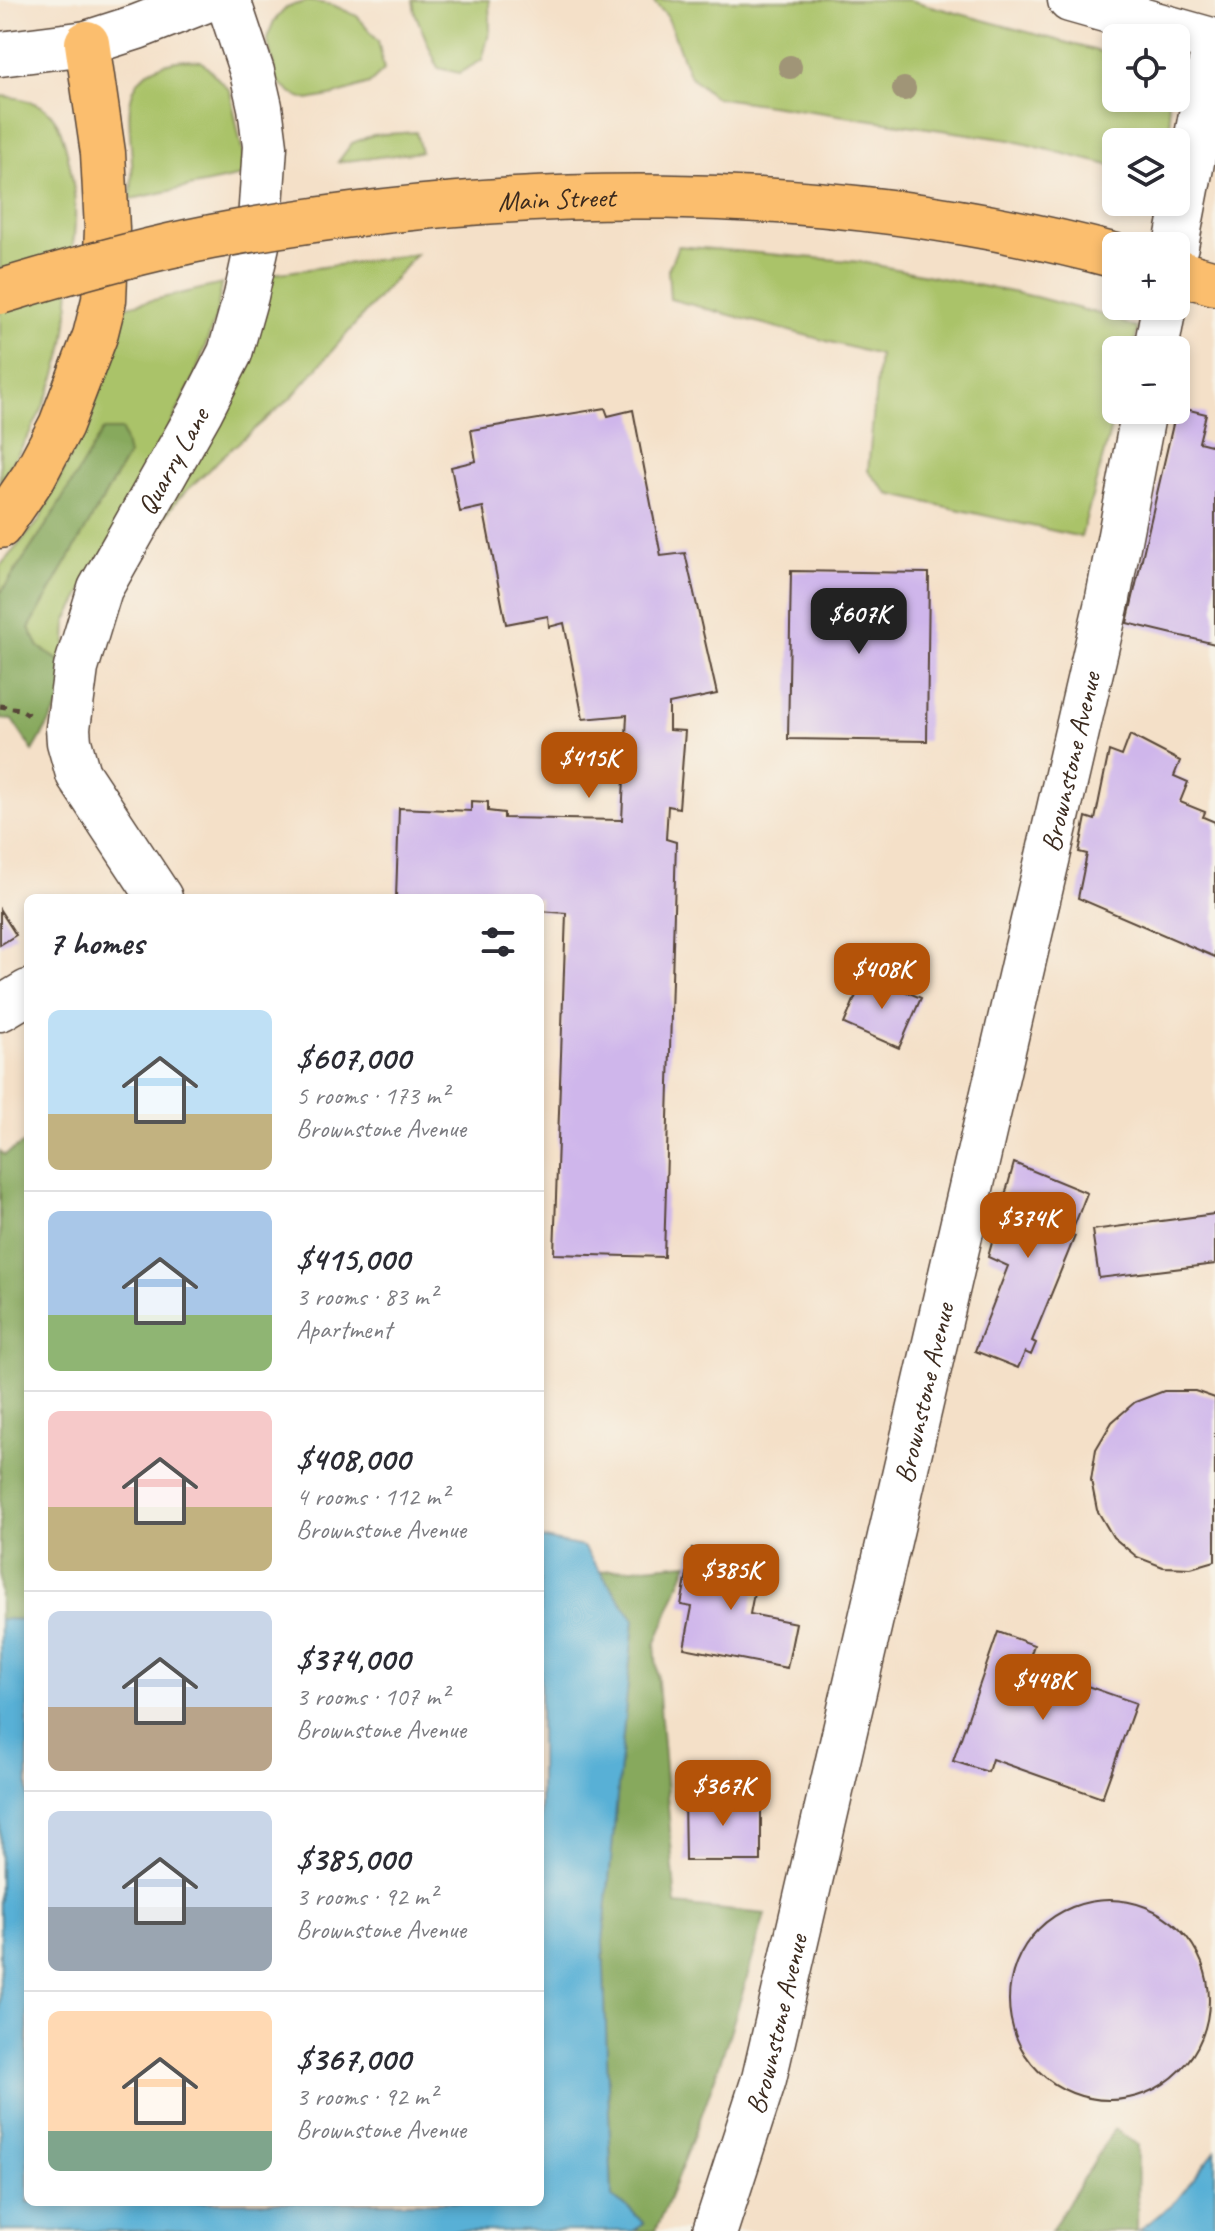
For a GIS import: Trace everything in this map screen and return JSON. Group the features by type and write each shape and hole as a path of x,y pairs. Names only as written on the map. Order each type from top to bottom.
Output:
{"highway":[{"path":"0,526 34,476 61,425 91,348 104,300 107,229 103,153 87,43"},
{"name":"Main Street","path":"0,292 85,267 210,238 340,218 493,200 636,195 782,201 918,216 1102,252"},
{"path":"1190,276 1215,283"}],"street":[{"path":"0,54 87,43 206,0"},
{"name":"Quarry Lane","path":"157,894 78,774 68,728 76,668 100,589 230,353 246,296 259,236 265,146 252,72 228,0"},
{"path":"1074,0 1215,41 1179,232"},
{"name":"Brownstone Avenue","path":"715,2231 764,2079 1108,598 1141,424"},
{"path":"0,1009 24,994"}],"path":[{"path":"0,706 19,709 32,717"}],"green space":[{"path":"413,0 489,0 490,30 482,60 459,73 438,68 415,13"},
{"path":"652,0 909,0 1102,52 1102,112 1169,112 1171,128 1102,128 1102,163 1010,140 714,97 689,75 667,16"},
{"path":"308,1 333,5 357,16 378,40 384,70 369,84 308,100 292,94 277,81 267,38 274,21 287,7"},
{"path":"183,60 201,61 230,91 247,175 131,199 132,95 147,72"},
{"path":"0,96 34,103 51,114 61,132 69,159 75,215 67,323 60,361 42,409 0,482"},
{"path":"416,132 421,152 338,162 352,143 373,135"},
{"path":"678,246 861,262 1036,297 1102,315 1102,320 1117,320 1138,329 1136,336 1102,336 1102,424 1112,424 1081,537 889,494 868,471 879,355 670,299 668,270"},
{"path":"416,254 292,397 178,499 148,540 273,274"},
{"path":"222,284 216,316 194,378 133,500 67,620 65,665 39,647 29,628 128,455 49,521 0,594 0,566 39,521 78,441 104,380 123,307"},
{"path":"103,430 122,430 128,455 29,628 39,647 65,665 63,699 33,751 12,720 0,719 0,594 49,521"},
{"path":"24,1143 24,1620 0,1619 0,1151 4,1155"},
{"path":"688,1563 655,1645 676,1905 765,1914 716,2075 672,2192 655,2231 633,2231 644,2224 612,2197 603,1942 634,1620 600,1571"},
{"path":"1114,2129 1138,2145 1137,2231 1051,2231"}],"water":[{"path":"544,1539 583,1547 634,1620 603,1942 612,2197 644,2224 633,2231 0,2231 0,1619 24,1620 24,2206 544,2206"},
{"path":"1215,2151 1215,2231 1139,2231 1176,2201"}],"building":[{"path":"605,408 608,416 633,410 661,556 685,553 717,694 669,704 669,730 685,731 679,808 668,806 666,839 676,842 664,1257 554,1254 566,913 544,911 544,894 396,894 399,808 471,811 471,801 488,802 488,811 504,813 504,818 622,820 627,715 583,719 564,623 549,627 548,616 506,624 483,507 460,512 451,467 476,461 471,430"},
{"path":"1190,410 1206,414 1199,442 1215,446 1215,644 1127,623 1173,424 1190,424"},
{"path":"791,571 929,573 927,741 788,739"},
{"path":"1130,735 1180,761 1174,776 1188,782 1180,802 1205,812 1203,817 1215,822 1215,957 1078,898 1087,854 1079,852 1086,817 1095,820 1109,751 1122,756"},
{"path":"0,910 16,935 0,945"},
{"path":"865,974 921,998 899,1048 844,1024"},
{"path":"1014,1163 1087,1193 1071,1234 1075,1236 1032,1341 1036,1343 1031,1355 1025,1352 1018,1368 975,1351 1008,1266 988,1257"},
{"path":"1215,1214 1215,1264 1099,1278 1092,1230"},
{"path":"1164,1391 1195,1391 1215,1398 1215,1561 1191,1568 1163,1567 1137,1557 1113,1537 1097,1510 1091,1480 1096,1449 1112,1422 1135,1402"},
{"path":"692,1548 760,1561 750,1614 796,1623 787,1668 684,1648 692,1607 681,1605"},
{"path":"998,1632 1034,1645 1027,1665 1136,1703 1102,1798 992,1759 988,1772 953,1761"},
{"path":"761,1795 761,1861 685,1861 684,1796"},
{"path":"1089,1901 1129,1901 1165,1916 1193,1944 1208,1980 1208,2020 1193,2056 1165,2084 1129,2099 1089,2099 1053,2084 1025,2056 1010,2020 1010,1980 1025,1944 1053,1916"}]}
